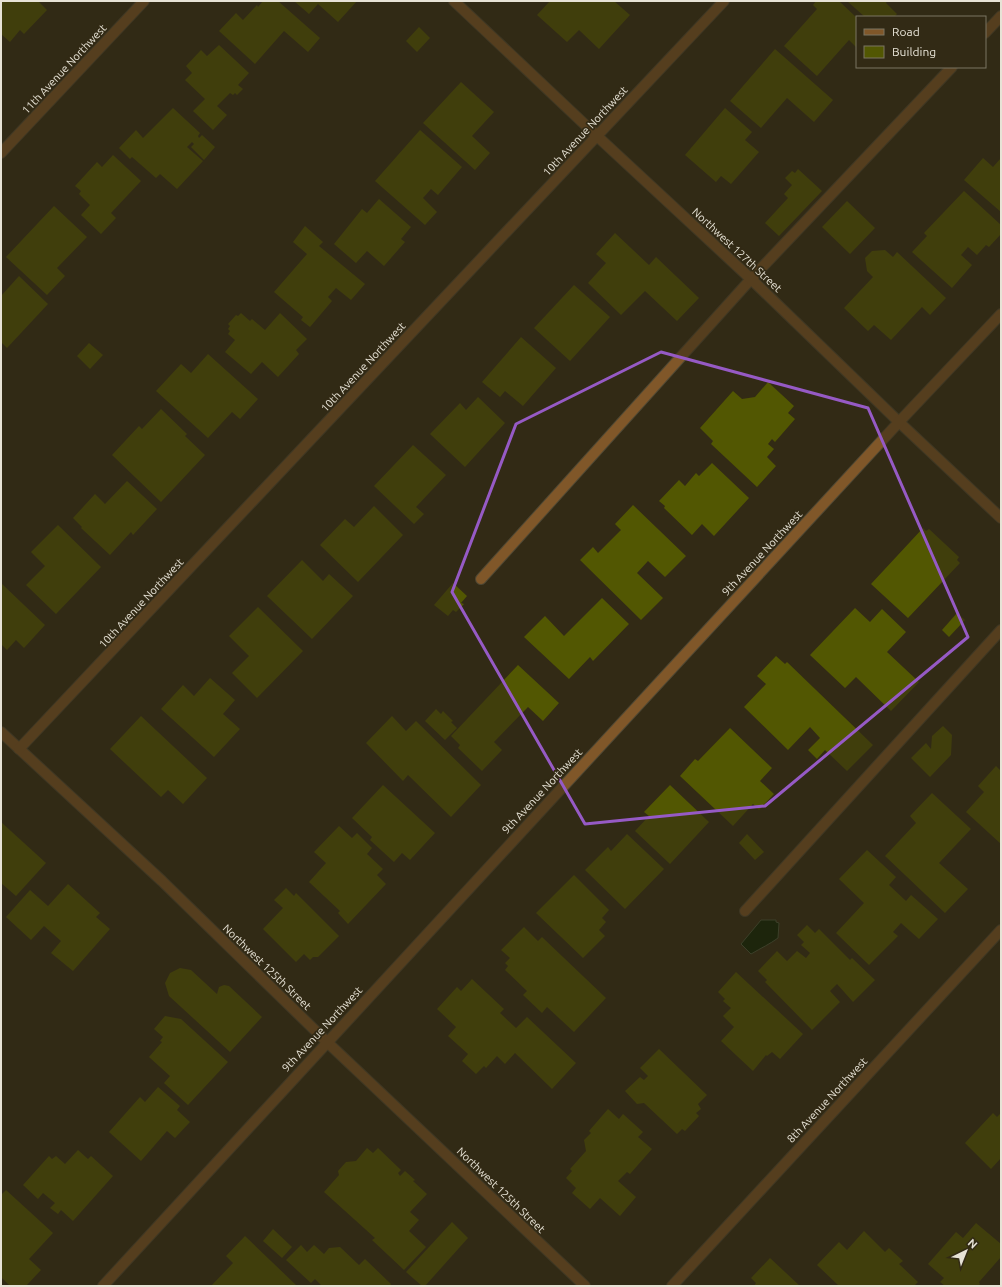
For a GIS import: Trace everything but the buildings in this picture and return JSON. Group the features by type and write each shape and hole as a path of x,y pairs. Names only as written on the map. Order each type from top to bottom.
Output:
{"street":[{"name":"11th Avenue Northwest","path":"1,153 144,1"},
{"name":"Northwest 127th Street","path":"454,1 751,279 1001,518"},
{"name":"10th Avenue Northwest","path":"19,749 724,1"},
{"path":"986,32 1001,16"},
{"path":"481,579 751,279 951,68"},
{"name":"9th Avenue Northwest","path":"103,1286 899,422 1001,314"},
{"path":"745,911 1001,630"},
{"name":"Northwest 125th Street","path":"1,732 162,881 327,1042 585,1286"},
{"name":"8th Avenue Northwest","path":"672,1286 1001,930"}],"highlighted area":[{"path":"661,352 868,408 968,637 765,806 585,824 452,592 516,424"}],"shaded area":[{"path":"761,920 776,920 776,922 779,923 778,938 751,954 741,944"}]}
